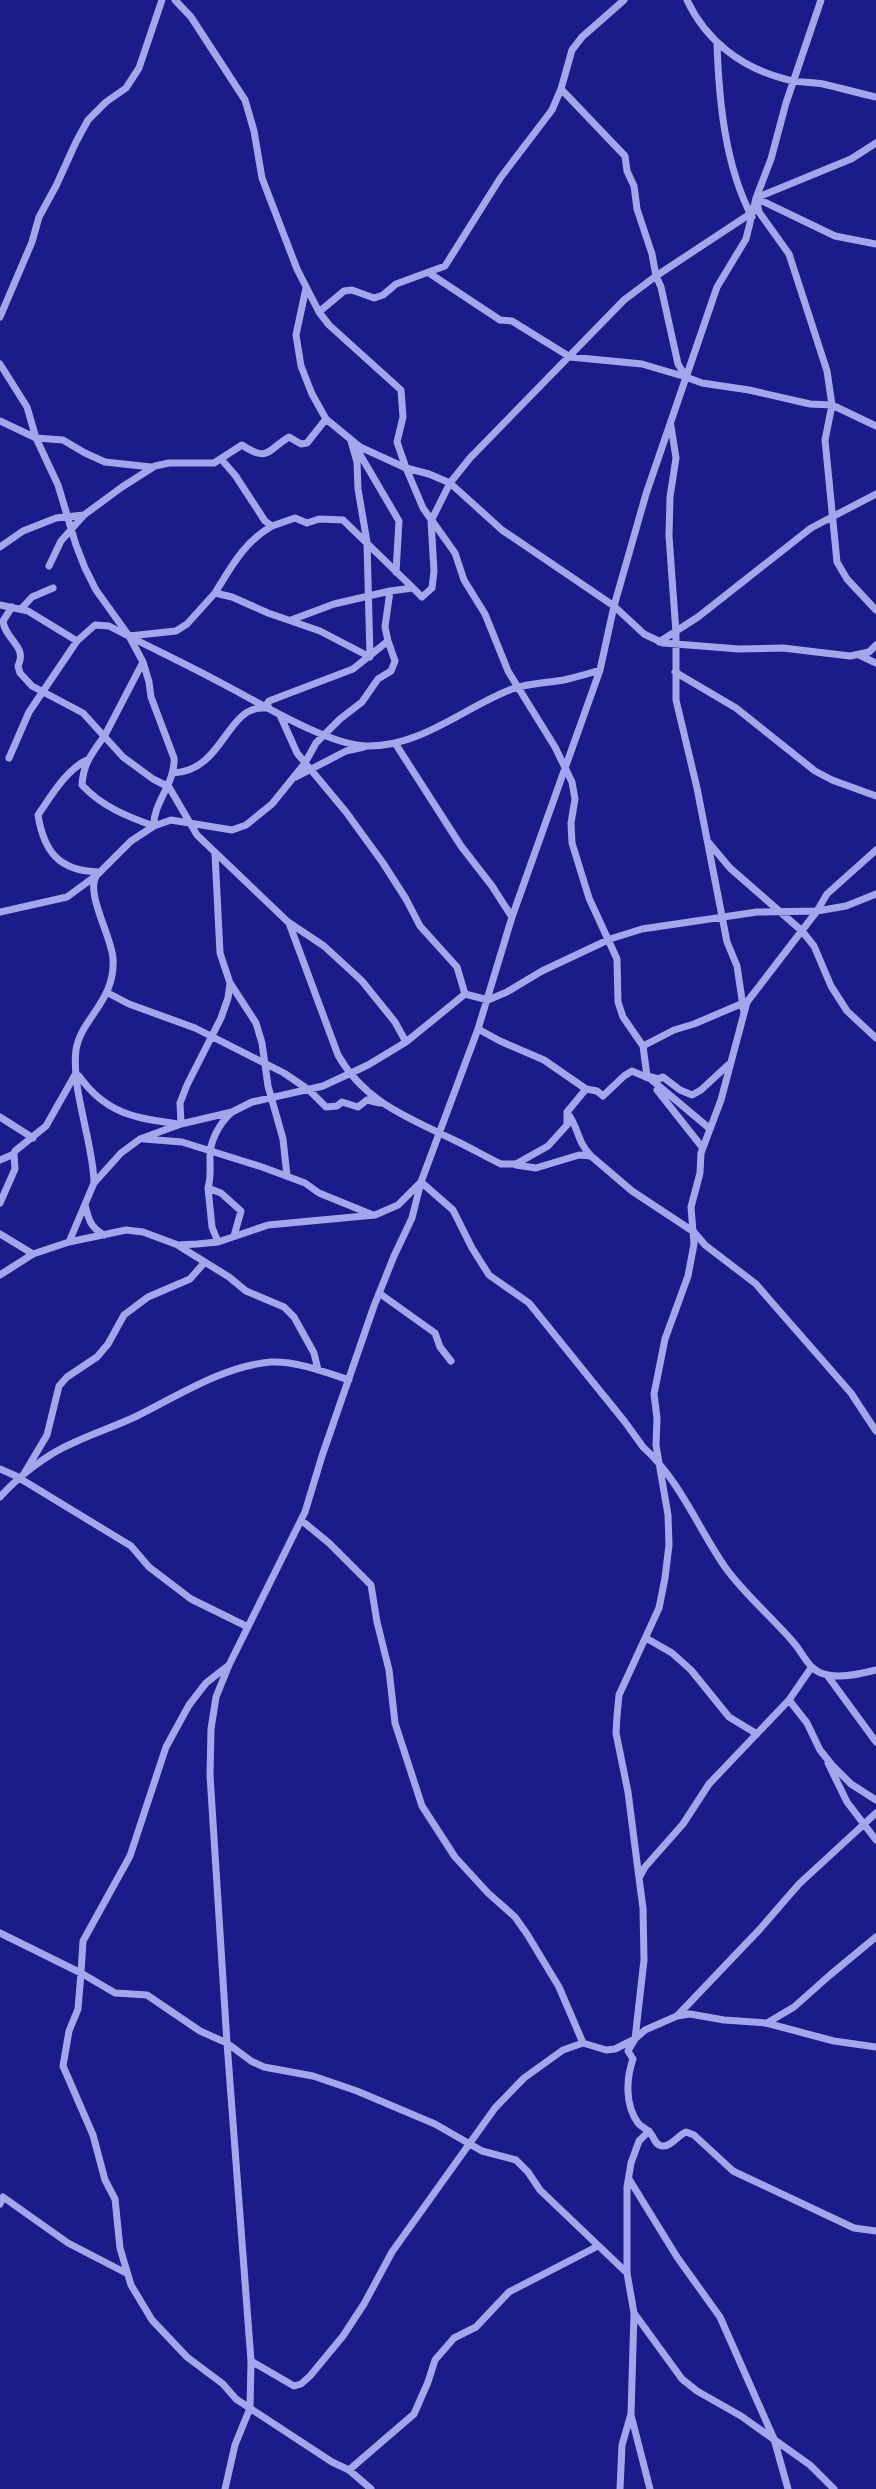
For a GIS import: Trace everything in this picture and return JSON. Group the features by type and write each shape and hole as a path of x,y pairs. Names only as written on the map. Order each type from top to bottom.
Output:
{"street":[{"path":"0,317 32,242 39,217 76,142 88,120 106,102 126,88 139,68 162,0"},
{"path":"175,0 191,17 245,100 254,131 262,178 306,288 319,312 328,326 401,390 403,417 397,442 406,468 430,521 456,553 464,580 485,614 508,671 566,767 572,782 575,799 571,823 572,843 590,898 617,959 618,1002 622,1017 643,1046 647,1076 702,1147"},
{"path":"319,312 344,291 352,289 374,298 383,295 396,284 445,266 501,177 552,110 572,50 582,37 624,0"},
{"path":"687,0 702,27 717,44 741,61 761,71 794,81 822,84 876,97"},
{"path":"225,2489 234,2445 250,2407 251,2361 210,1775 211,1729 216,1697 229,1665 301,1520 379,1293 412,1218 421,1182 478,1029 512,917 600,670 614,606 646,494 717,287 746,239 756,198 774,152 821,0"},
{"path":"717,44 718,91 724,128 744,201 752,214"},
{"path":"561,89 625,156 627,171 634,186 637,209 661,287 678,364 686,377"},
{"path":"756,198 851,159 876,143"},
{"path":"756,198 835,236 876,244"},
{"path":"756,198 759,212 789,254 827,371 832,405 825,440 837,562 847,579 876,610"},
{"path":"128,636 176,631 187,624 215,593 248,542 272,526 295,518 307,523 333,518 343,520 422,597 432,588 434,571 430,521 450,483 470,458 624,300 752,214"},
{"path":"429,274 500,320 512,321 570,357 642,364 702,383 810,404 832,405 876,426"},
{"path":"306,288 296,335 301,366 326,419 360,447 406,468 450,483 502,530 614,606 643,634 659,642 674,644 739,649 783,648 850,656 869,652 876,645"},
{"path":"0,364 27,407 36,438 58,485 76,545 96,590 143,662 151,697 174,758 169,787 153,818 154,826"},
{"path":"49,566 61,541 84,515 155,467 169,463 214,463 242,445 255,454 272,453 289,437 301,444 307,443 326,419"},
{"path":"0,422 36,438 63,440 105,462 155,467"},
{"path":"671,422 676,458 668,515 676,633 676,700 709,843 727,942 737,966 744,1014"},
{"path":"350,438 357,461 358,489 367,542 370,657"},
{"path":"350,438 399,521 396,572"},
{"path":"221,460 235,475 265,521 272,526"},
{"path":"659,642 676,633 811,528 876,494"},
{"path":"0,547 19,532 56,518 84,515"},
{"path":"21,609 32,597 53,588"},
{"path":"290,620 334,604 413,588"},
{"path":"308,767 316,743 362,702 378,679 391,671 395,661 385,627 390,591"},
{"path":"215,593 320,631 370,657"},
{"path":"0,606 28,611 77,640"},
{"path":"12,607 3,621 4,631 21,650 22,658 18,666 20,673 43,693 83,713 123,757 169,787 197,835 288,922 324,946 362,981 407,1042"},
{"path":"9,758 29,712 77,640 95,625 109,626 324,735 368,746"},
{"path":"269,708 269,701 353,669 388,641"},
{"path":"859,654 876,663"},
{"path":"143,662 105,735 87,760 82,785 90,794 128,817 154,826"},
{"path":"0,912 67,897 98,874 131,841 154,826 171,820 183,820 192,824 239,829 272,804 293,779 308,767 346,751 395,743 437,727 490,698 519,687 564,680 600,670"},
{"path":"675,672 736,708 815,771 876,796"},
{"path":"173,773 187,772 201,765 245,712 258,707 269,708"},
{"path":"279,714 297,753 346,812 383,863 420,926 457,967 465,994"},
{"path":"395,743 461,846 512,917"},
{"path":"87,760 78,764 67,776 38,815 46,847 71,868 98,874"},
{"path":"709,843 730,868 802,931 814,946 831,986 847,1011 876,1038"},
{"path":"876,850 834,887 747,1002 721,1100 702,1147 700,1173 691,1208 694,1232 688,1276 664,1339 654,1394 656,1446 668,1515 669,1545 659,1608 619,1695 616,1733 625,1773 643,1908 644,1960 635,2039 628,2051 633,2059 627,2071 628,2099 640,2127 649,2131 657,2144 664,2146 686,2132 694,2135 733,2171 854,2228 876,2231"},
{"path":"215,854 220,953 230,983 256,1023 283,1139 287,1176"},
{"path":"94,1183 76,1050 108,993 113,956 94,892 94,880 98,874"},
{"path":"465,994 488,1000 610,939 642,929 757,912 817,911 846,906 876,894"},
{"path":"288,922 338,1055 349,1074 381,1104"},
{"path":"181,1124 180,1103 212,1038 228,998 230,983"},
{"path":"108,993 129,1004 195,1028 264,1063 309,1090 326,1107 342,1102 358,1107 367,1100 381,1104 501,1164 536,1168 579,1155 591,1156"},
{"path":"69,1242 94,1183 121,1153 140,1139 181,1124 232,1112 252,1102 309,1090 349,1074 407,1042 465,994"},
{"path":"643,1046 674,1030 741,1004"},
{"path":"478,1029 544,1060 586,1089 597,1091 603,1096 632,1071 659,1079 663,1077 692,1095 701,1090 730,1062"},
{"path":"77,1073 103,1101 120,1112 136,1118 181,1124"},
{"path":"0,1203 15,1169 15,1150 46,1126 77,1073"},
{"path":"647,1076 709,1128"},
{"path":"516,1164 548,1146 567,1125 567,1112 586,1089"},
{"path":"218,1242 212,1227 208,1188 211,1152 215,1134 232,1112"},
{"path":"567,1112 576,1124 581,1146 591,1156 632,1191 694,1232 705,1245 756,1284 851,1393 876,1431"},
{"path":"0,1117 33,1138"},
{"path":"140,1139 183,1142 305,1182 319,1194 375,1215"},
{"path":"0,1160 14,1154"},
{"path":"178,1245 218,1242 268,1226 375,1215 398,1205 421,1182"},
{"path":"421,1182 453,1210 489,1275 529,1303 643,1447 661,1465 726,1567 752,1600 796,1645 811,1668 827,1675 853,1675 876,1670"},
{"path":"208,1188 221,1193 242,1211 234,1236"},
{"path":"85,1204 93,1229 104,1235"},
{"path":"0,1275 33,1254 69,1242 126,1230 143,1232 178,1245 246,1291 284,1307 294,1317 314,1353 318,1370"},
{"path":"0,1234 33,1254"},
{"path":"21,1479 47,1435 60,1386 67,1377 97,1357 124,1315 148,1297 190,1279 204,1263"},
{"path":"379,1293 435,1333 440,1347 451,1361"},
{"path":"0,1497 42,1461 72,1443 133,1418 227,1372 276,1362 318,1370 349,1380"},
{"path":"0,1469 131,1546 149,1567 191,1599 248,1627"},
{"path":"301,1520 318,1532 371,1585 389,1670 396,1723 422,1806 455,1857 488,1894 514,1917 527,1934 559,1987 583,2043"},
{"path":"646,1639 672,1653 691,1670 729,1717 757,1734"},
{"path":"229,1665 206,1683 189,1705 166,1746 130,1856 83,1941 78,2009 69,2031 63,2066 93,2135 105,2180 115,2199 125,2273 152,2320 187,2357 223,2384 236,2399 332,2462 349,2470 371,2489"},
{"path":"639,1878 645,1867 683,1824 709,1784 789,1700 811,1668"},
{"path":"827,1675 876,1742"},
{"path":"789,1700 807,1723 847,1801 876,1840"},
{"path":"825,1756 851,1784 876,1800"},
{"path":"677,2016 799,1884 876,1813"},
{"path":"0,1933 115,1993 147,1995 200,2031 227,2043 264,2067 313,2076 357,2091 406,2110 482,2151 516,2160 540,2190 626,2273"},
{"path":"766,2023 794,2007 876,1937"},
{"path":"251,2361 295,2386 310,2376 342,2336 364,2304 392,2252 495,2108 524,2078 563,2050 583,2043 611,2050 635,2039 645,2030 677,2016 690,2014 766,2023 834,2041 876,2047"},
{"path":"620,2489 622,2445 631,2414 634,2313 626,2273 628,2178 639,2141 649,2131"},
{"path":"628,2178 677,2257 720,2318 774,2439 788,2489"},
{"path":"1,2199 68,2243 125,2273"},
{"path":"349,2470 414,2414 435,2360 454,2338 476,2327 509,2292 598,2246"},
{"path":"634,2313 682,2379 810,2465 834,2489"},
{"path":"631,2414 650,2489"}]}
